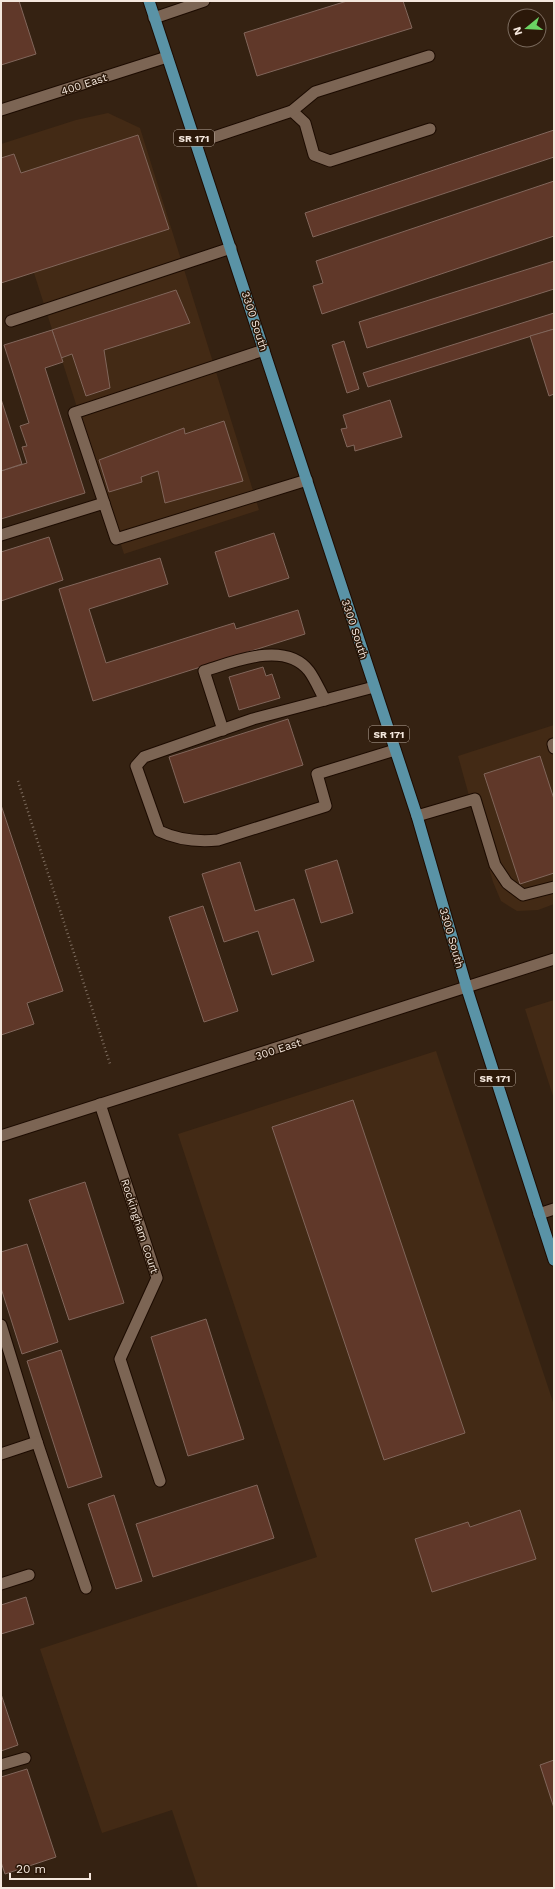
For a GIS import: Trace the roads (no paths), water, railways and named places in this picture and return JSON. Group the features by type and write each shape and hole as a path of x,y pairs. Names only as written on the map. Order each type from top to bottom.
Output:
{"main road":[{"name":"3300 South","path":"148,1 231,248 417,816 467,989 554,1260"}],"street":[{"path":"154,18 204,1"},
{"path":"196,143 292,111 315,92 430,56"},
{"name":"400 East","path":"1,110 167,57"},
{"path":"292,111 305,123 314,155 330,161 430,129"},
{"path":"11,321 231,248"},
{"path":"264,350 74,413 116,539 307,480"},
{"path":"1,535 104,503"},
{"path":"222,730 204,671 259,655 282,656 296,661 308,670 325,700"},
{"path":"374,687 253,719 144,758 136,766 159,831 175,838 204,841 218,840 326,806 316,774 395,750"},
{"path":"417,816 475,799 495,865 507,883 523,895 554,887"},
{"name":"300 East","path":"1,1136 467,989 554,959"},
{"name":"Rockingham Court","path":"100,1104 157,1278 120,1359 160,1481"},
{"path":"539,1214 554,1209"},
{"path":"1,1325 37,1442 86,1588"},
{"path":"1,1454 37,1442"},
{"path":"1,1584 29,1575"},
{"path":"1,1765 25,1758"}]}
